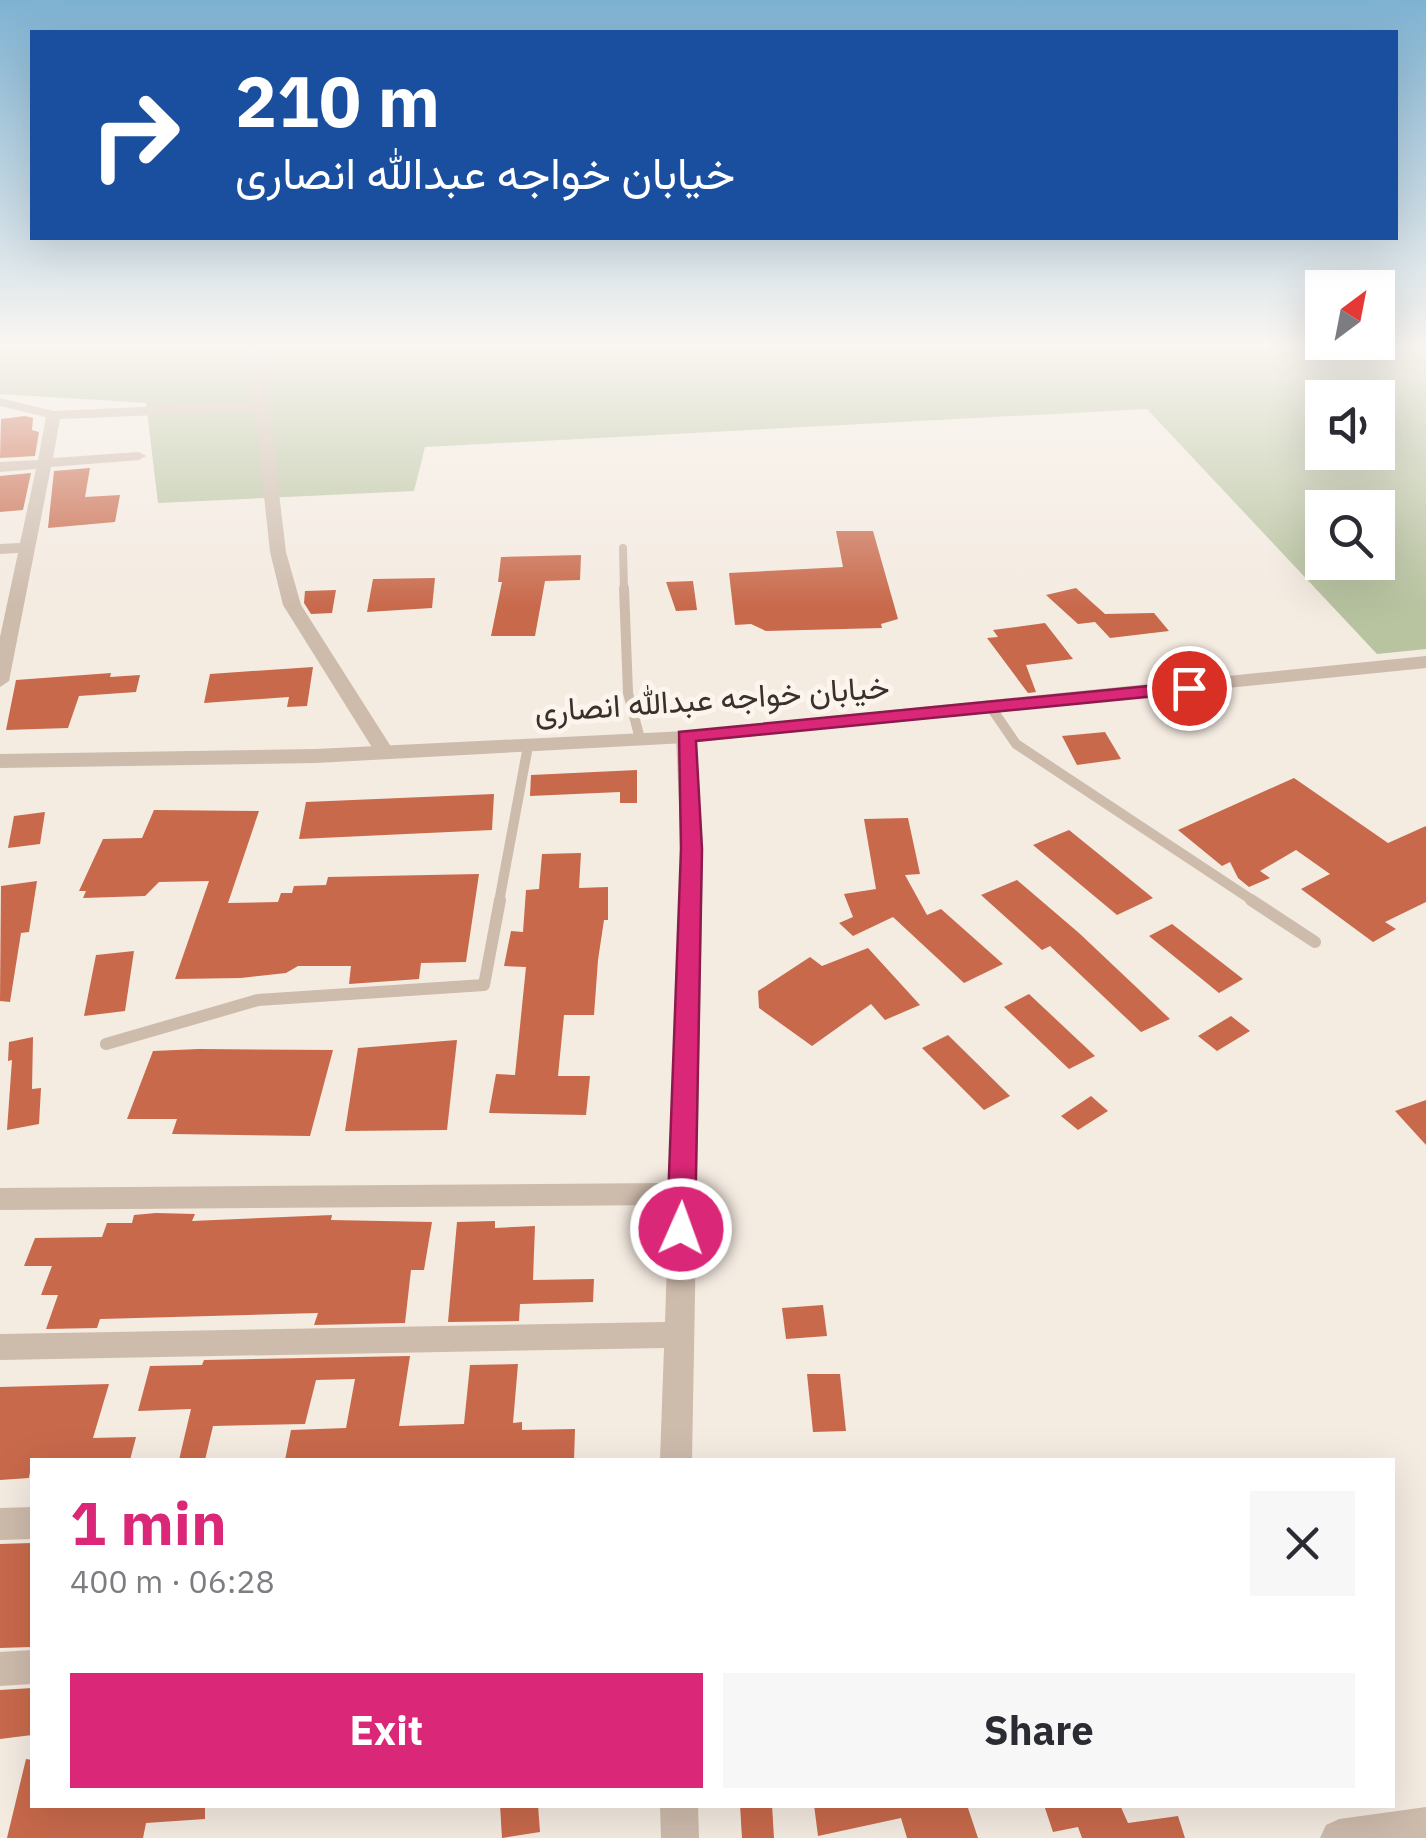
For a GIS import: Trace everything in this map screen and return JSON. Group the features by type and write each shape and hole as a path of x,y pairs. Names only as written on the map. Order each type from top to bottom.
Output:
{"street":[{"path":"0,681 49,435"},
{"path":"265,435 278,552 292,605 386,752"},
{"path":"0,468 139,456"},
{"path":"0,549 27,547"},
{"name":"خیابان خواجه عبدالله انصاری","path":"0,761 386,752 686,736 992,709 1426,662"},
{"path":"676,1458 676,1334 692,849 686,736"},
{"path":"0,1199 683,1194"},
{"path":"0,1346 676,1334"},
{"path":"0,1524 30,1523"},
{"path":"0,1669 30,1668"},
{"path":"1339,1838 1426,1826"}],"lane":[{"path":"622,548 628,693 640,739"},
{"path":"992,709 1016,744 1315,942"},
{"path":"106,1044 258,1000 484,984 528,746"}],"green space":[{"path":"150,435 657,435 425,447 414,491 158,503"},
{"path":"1171,435 1305,435 1305,470 1395,470 1395,435 1426,435 1426,649 1377,654 1308,580 1395,580 1395,490 1305,490 1305,577"}],"building":[{"path":"1,435 39,435 35,456 0,458"},
{"path":"90,468 85,497 120,495 115,522 48,528 54,471"},
{"path":"31,473 23,510 0,512 0,476"},
{"path":"836,531 873,531 898,619 881,624 882,628 766,631 751,624 735,625 729,573 843,567"},
{"path":"581,555 580,580 545,581 535,636 491,636 502,582 498,582 501,557"},
{"path":"435,578 432,608 367,612 373,579"},
{"path":"693,581 697,610 676,611 666,582"},
{"path":"1076,588 1105,614 1154,613 1169,631 1110,638 1095,622 1078,624 1046,595"},
{"path":"336,590 332,613 311,614 304,603 305,591"},
{"path":"1045,623 1073,659 1026,665 1036,692 1028,693 987,638 998,637 993,630"},
{"path":"313,667 307,706 287,707 289,697 204,703 210,674"},
{"path":"111,673 110,677 140,675 136,692 79,696 68,728 6,730 16,680"},
{"path":"1105,732 1121,759 1077,765 1062,736"},
{"path":"637,770 637,803 620,803 620,792 530,796 531,775"},
{"path":"1294,778 1388,843 1426,826 1426,902 1385,922 1396,929 1373,942 1301,889 1330,874 1296,850 1260,871 1270,878 1249,887 1238,878 1230,862 1222,866 1178,830"},
{"path":"494,794 492,830 299,839 306,802"},
{"path":"154,810 259,811 228,903 278,902 281,893 292,893 294,886 326,885 328,877 479,874 466,962 421,963 419,979 349,984 351,966 298,966 286,973 241,978 175,979 209,881 159,882 145,896 83,898 86,891 79,891 103,839 142,838"},
{"path":"45,812 40,844 8,848 14,816"},
{"path":"908,818 920,874 905,875 927,915 941,909 1003,964 964,983 893,917 853,936 839,923 853,917 844,894 876,889 864,819"},
{"path":"1069,830 1153,898 1117,915 1033,845"},
{"path":"581,853 579,888 608,887 608,920 604,920 598,960 594,1015 564,1015 558,1076 590,1076 586,1115 489,1113 496,1074 515,1075 526,967 504,966 511,931 523,932 526,890 539,889 542,854"},
{"path":"1017,880 1170,1019 1141,1032 1050,946 1042,950 981,895"},
{"path":"37,881 29,932 21,933 10,1002 0,1001 1,886"},
{"path":"1172,924 1243,979 1219,993 1149,936"},
{"path":"868,948 920,1005 885,1020 871,1004 812,1046 759,1008 758,991 810,957 822,966"},
{"path":"134,951 125,1011 84,1016 96,955"},
{"path":"1029,994 1095,1056 1069,1069 1004,1007"},
{"path":"1231,1016 1250,1031 1217,1051 1198,1036"},
{"path":"948,1035 1010,1096 984,1110 922,1048"},
{"path":"33,1037 32,1089 41,1088 39,1124 7,1130 12,1060 8,1061 9,1042"},
{"path":"457,1040 447,1130 345,1131 358,1048"},
{"path":"333,1050 310,1136 172,1134 177,1119 127,1119 153,1051"},
{"path":"1091,1096 1108,1111 1078,1130 1061,1116"},
{"path":"1426,1100 1426,1145 1395,1111"},
{"path":"195,1214 192,1221 332,1215 331,1220 432,1222 424,1270 411,1270 405,1323 314,1325 318,1313 100,1319 97,1328 46,1329 58,1295 41,1295 52,1266 24,1266 35,1238 102,1237 107,1223 132,1223 134,1215"},
{"path":"495,1221 495,1228 535,1226 533,1280 594,1279 593,1302 520,1304 519,1321 448,1322 457,1222"},
{"path":"823,1305 827,1336 786,1339 782,1308"},
{"path":"410,1356 399,1426 464,1424 470,1365 518,1364 513,1423 522,1422 522,1430 575,1429 574,1458 285,1458 291,1430 346,1428 355,1379 316,1380 305,1424 213,1426 205,1458 179,1458 191,1409 138,1411 150,1366 202,1365 204,1360"},
{"path":"807,1374 840,1374 846,1431 813,1432"},
{"path":"109,1384 93,1438 136,1437 131,1458 30,1458 29,1478 0,1480 0,1387"},
{"path":"30,1543 30,1647 0,1648 0,1544"},
{"path":"30,1688 30,1735 0,1739 0,1690"},
{"path":"26,1759 30,1760 30,1808 205,1808 205,1819 146,1823 143,1838 7,1838"},
{"path":"500,1808 538,1808 540,1832 502,1838"},
{"path":"740,1808 772,1808 774,1838 742,1838"},
{"path":"814,1808 968,1808 978,1838 907,1838 901,1818 818,1836"},
{"path":"1045,1808 1121,1808 1128,1823 1178,1816 1185,1838 1082,1838 1078,1827 1053,1832"}],"route":[{"path":"681,1229 692,849 686,736 806,728 1189,688"}]}
